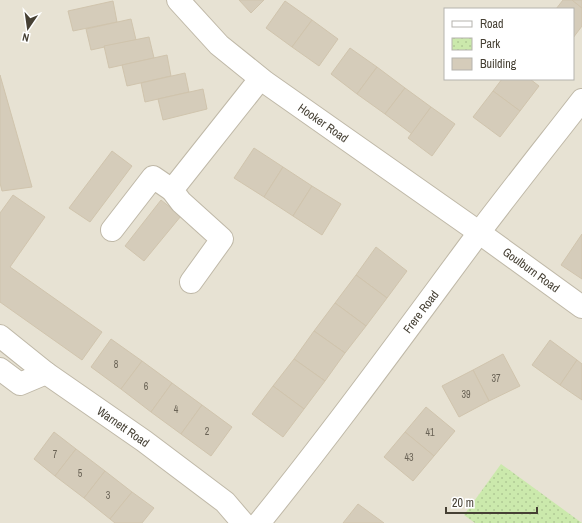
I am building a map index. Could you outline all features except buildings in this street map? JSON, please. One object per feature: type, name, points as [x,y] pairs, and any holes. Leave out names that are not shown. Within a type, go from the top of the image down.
[{"type":"street","name":"Hooker Road","points":[[178,0],[219,45],[260,79],[480,233]]},
{"type":"street","points":[[172,190],[260,79]]},
{"type":"street","name":"Frere Road","points":[[258,523],[356,399],[582,100]]},
{"type":"street","points":[[112,230],[154,177],[172,190],[181,202],[222,239],[191,282]]},
{"type":"street","name":"Goulburn Road","points":[[480,233],[582,306]]},
{"type":"street","name":"Warnett Road","points":[[0,336],[46,373],[144,441],[225,502],[243,523]]},
{"type":"street","points":[[0,369],[20,384],[46,373]]},
{"type":"shaded area","points":[[0,0],[582,0],[582,523],[0,523]]},
{"type":"green space","points":[[501,464],[582,523],[475,523],[464,515]]}]
